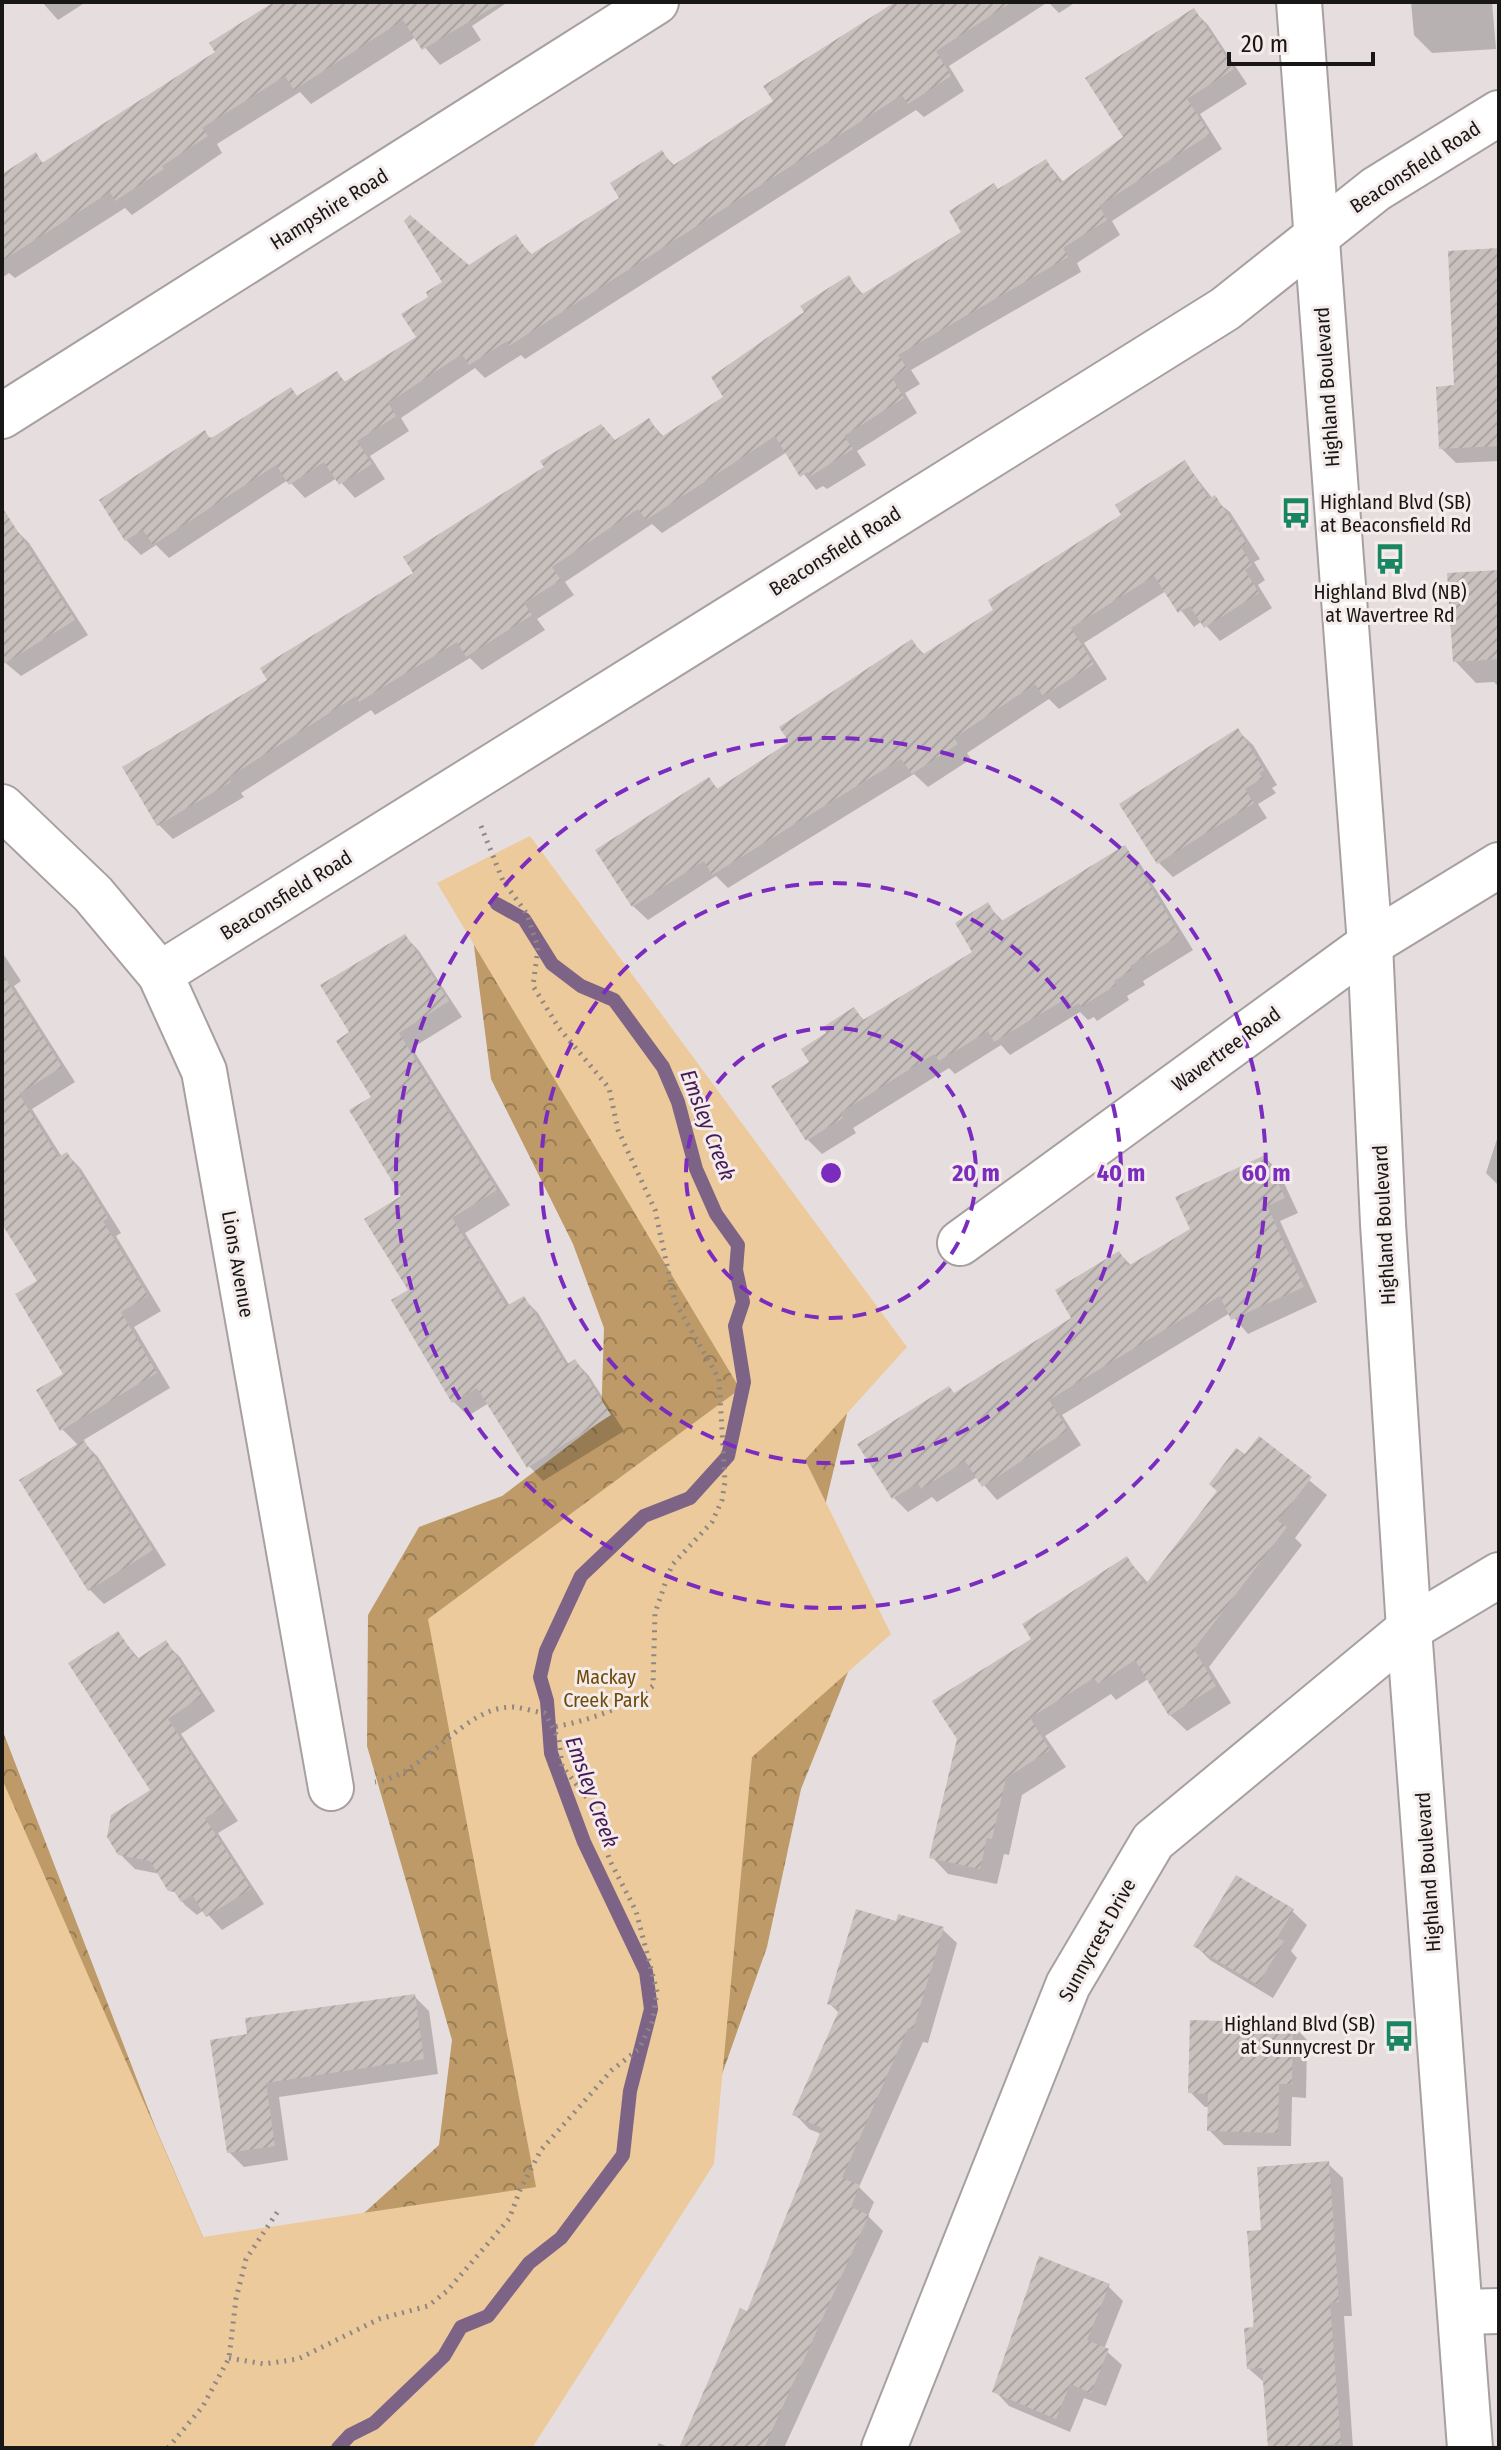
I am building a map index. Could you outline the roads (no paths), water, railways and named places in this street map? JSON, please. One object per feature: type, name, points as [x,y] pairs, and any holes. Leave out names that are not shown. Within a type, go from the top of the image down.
[{"type":"street","name":"Hampshire Road","points":[[2,416],[656,2]]},
{"type":"street","name":"Highland Boulevard","points":[[1299,2],[1370,944],[1383,1224],[1409,1629],[1481,2311],[1470,2448]]},
{"type":"street","name":"Beaconsfield Road","points":[[160,974],[1225,309],[1376,189],[1499,113]]},
{"type":"street","name":"Lions Avenue","points":[[2,807],[93,894],[160,974],[204,1071],[331,1788]]},
{"type":"street","name":"Wavertree Road","points":[[960,1243],[1370,944],[1499,865]]},
{"type":"street","name":"Sunnycrest Drive","points":[[884,2448],[1068,1985],[1153,1841],[1409,1629],[1499,1575]]},
{"type":"waterway","name":"Emsley Creek","points":[[338,2448],[350,2435],[374,2423],[444,2356],[461,2327],[488,2316],[529,2263],[561,2238],[623,2155],[630,2091],[651,2009],[646,1972],[584,1842],[551,1753],[547,1701],[540,1677],[546,1651],[581,1576],[644,1516],[690,1498],[728,1456],[744,1382],[735,1326],[743,1302],[736,1270],[738,1245],[716,1214],[696,1169],[678,1102],[663,1067],[614,1000],[581,986],[552,964],[524,919],[497,904]]},
{"type":"place","name":"Highland Blvd (SB) at Beaconsfield Rd","points":[[1296,513]]},
{"type":"place","name":"Highland Blvd (NB) at Wavertree Rd","points":[[1390,559]]},
{"type":"place","name":"Highland Blvd (SB) at Sunnycrest Dr","points":[[1399,2036]]},
{"type":"park label","name":"Mackay Creek Park","points":[[606,1688]]}]
